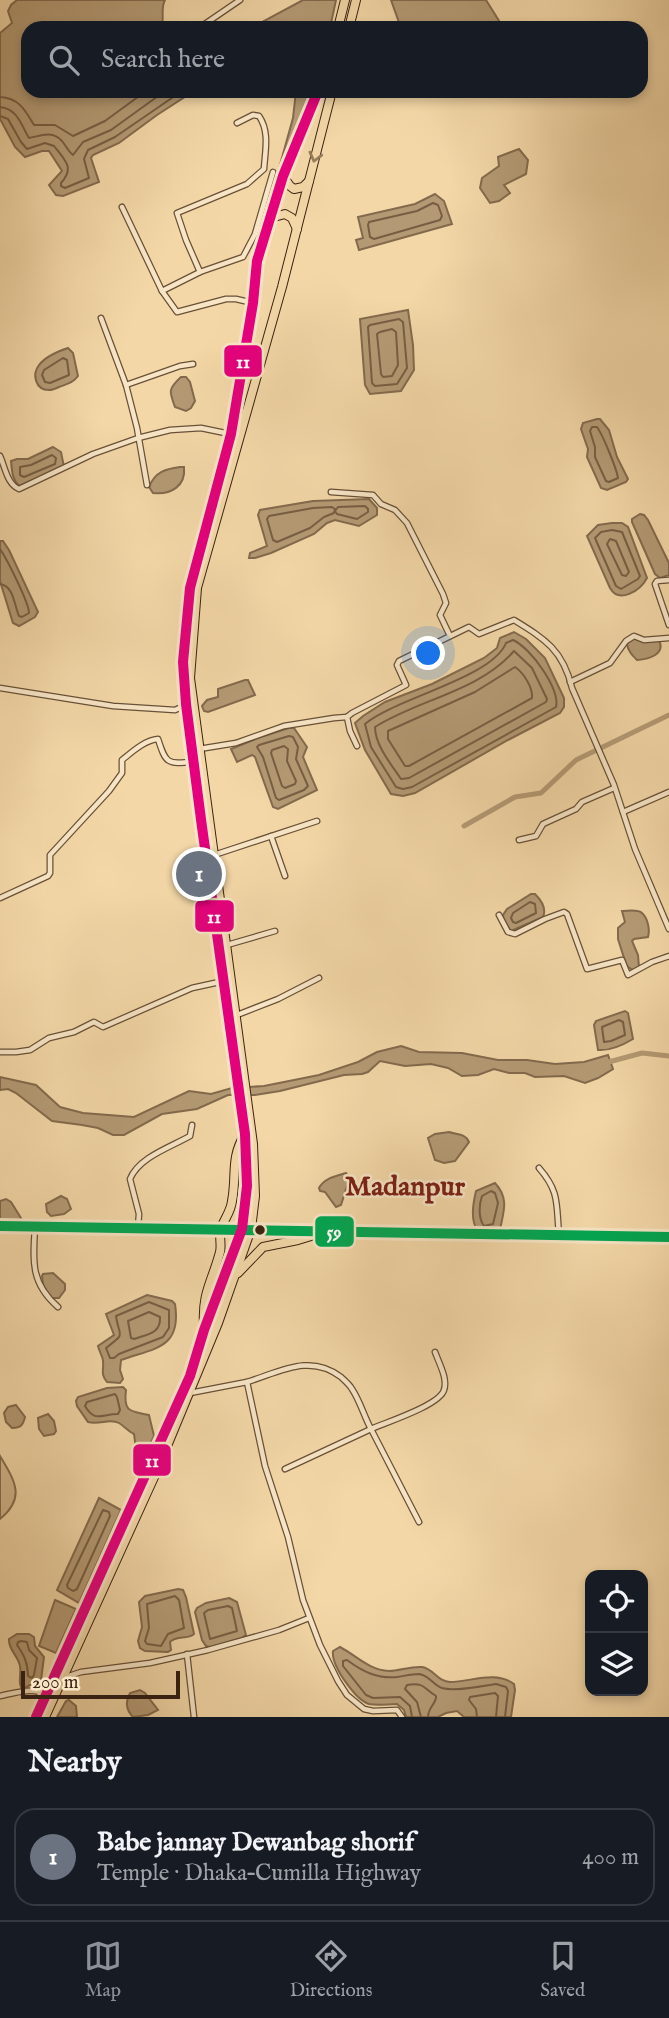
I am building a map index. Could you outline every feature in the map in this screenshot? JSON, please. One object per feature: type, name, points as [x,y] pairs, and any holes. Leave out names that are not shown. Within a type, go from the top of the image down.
[{"type":"highway","points":[[340,21],[345,0]]},
{"type":"highway","points":[[351,21],[356,0]]},
{"type":"highway","points":[[45,1717],[155,1475],[218,1322],[254,1196],[253,1144],[224,981],[186,704],[183,662],[190,588],[231,434],[253,303],[257,261],[283,176],[315,98]]},
{"type":"highway","points":[[240,1073],[228,945],[190,678],[197,588],[282,287],[330,98]]},
{"type":"highway","points":[[283,176],[294,189],[303,187],[309,181]]},
{"type":"highway","points":[[269,222],[274,217],[285,214],[292,218],[297,229]]},
{"type":"highway","points":[[36,1717],[190,1376],[204,1329],[246,1229],[244,1101]]},
{"type":"highway","points":[[204,1329],[204,1296],[220,1252],[220,1228],[230,1211],[234,1157],[245,1134]]},
{"type":"highway","points":[[246,1229],[669,1237]]},
{"type":"highway","points":[[232,1279],[263,1247],[327,1231]]},
{"type":"main road","points":[[0,1226],[246,1229]]},
{"type":"street","points":[[209,21],[240,0]]},
{"type":"street","points":[[200,272],[177,213],[247,184],[264,169],[266,133],[262,119],[253,115],[237,122]]},
{"type":"street","points":[[162,291],[200,272],[243,257],[255,234],[273,172]]},
{"type":"street","points":[[122,207],[162,291],[177,313],[226,299],[253,303]]},
{"type":"street","points":[[101,317],[126,385],[147,485]]},
{"type":"street","points":[[126,385],[193,364]]},
{"type":"street","points":[[0,456],[10,482],[14,488],[19,489],[93,454],[170,430],[201,428],[231,434]]},
{"type":"street","points":[[331,492],[373,495],[381,504],[396,510],[401,516],[410,528],[443,594],[446,603],[440,615],[450,636]]},
{"type":"street","points":[[669,580],[657,581],[654,584],[669,625]]},
{"type":"street","points":[[199,749],[236,743],[284,726],[347,717],[405,685],[397,665],[399,661],[469,626],[479,634],[514,620],[545,639],[566,667],[635,849],[669,929]]},
{"type":"street","points":[[570,682],[610,663],[626,641],[634,636],[644,640],[669,638]]},
{"type":"street","points":[[0,688],[113,706],[175,710],[186,704]]},
{"type":"street","points":[[347,717],[357,746]]},
{"type":"street","points":[[0,898],[48,876],[50,855],[109,791],[122,773],[122,760],[146,743],[158,739],[169,763],[194,762]]},
{"type":"street","points":[[520,840],[536,836],[544,824],[576,809],[582,802],[614,788]]},
{"type":"street","points":[[623,812],[669,792]]},
{"type":"street","points":[[214,855],[317,821]]},
{"type":"street","points":[[271,836],[285,876]]},
{"type":"street","points":[[499,915],[508,932],[514,934],[564,912],[587,969],[622,960],[628,975],[669,956]]},
{"type":"street","points":[[228,945],[275,931]]},
{"type":"street","points":[[236,1015],[278,999],[319,978]]},
{"type":"street","points":[[0,1052],[30,1050],[49,1038],[74,1032],[94,1022],[103,1027],[192,988],[224,981]]},
{"type":"street","points":[[137,1228],[139,1214],[131,1175],[147,1160],[190,1136],[192,1125]]},
{"type":"street","points":[[539,1168],[553,1185],[559,1235]]},
{"type":"street","points":[[35,1226],[34,1271],[47,1297],[58,1307]]},
{"type":"street","points":[[285,1469],[437,1399],[443,1394],[445,1381],[435,1352]]},
{"type":"street","points":[[189,1393],[247,1382],[308,1364],[331,1370],[348,1384],[419,1522]]},
{"type":"street","points":[[247,1382],[265,1466],[288,1537],[309,1618],[338,1682],[347,1695],[364,1709],[397,1710],[402,1717]]},
{"type":"street","points":[[63,1678],[81,1672],[187,1654],[265,1634],[309,1618]]},
{"type":"street","points":[[187,1654],[194,1717]]},
{"type":"street","points":[[0,1696],[31,1690],[45,1694]]},
{"type":"shaded area","points":[[0,1456],[13,1481],[15,1496],[13,1504],[0,1519]]},
{"type":"water","points":[[17,0],[165,0],[163,21],[21,21],[21,98],[183,98],[119,143],[93,155],[91,158],[99,182],[63,196],[56,195],[49,185],[62,171],[49,151],[25,157],[15,147],[0,119],[0,33],[12,23],[8,11]]},
{"type":"water","points":[[303,0],[336,0],[332,21],[264,21]]},
{"type":"water","points":[[391,0],[486,0],[499,21],[398,21]]},
{"type":"water","points":[[295,98],[307,98],[278,172],[293,118]]},
{"type":"water","points":[[519,149],[528,160],[526,174],[504,185],[510,193],[499,201],[490,203],[480,188],[482,178],[499,166],[498,157]]},
{"type":"water","points":[[435,194],[444,201],[452,224],[359,250],[356,240],[363,238],[358,217],[415,204]]},
{"type":"water","points":[[408,310],[414,370],[401,391],[370,394],[365,385],[360,319]]},
{"type":"water","points":[[68,348],[73,353],[78,376],[70,383],[54,389],[44,389],[35,377],[39,365],[48,357]]},
{"type":"water","points":[[181,377],[186,377],[190,382],[195,401],[186,411],[175,407],[171,394],[174,384]]},
{"type":"water","points":[[597,419],[609,430],[617,457],[628,479],[607,490],[601,488],[587,457],[588,449],[581,429],[583,423]]},
{"type":"water","points":[[53,447],[61,452],[64,467],[19,486],[14,478],[11,461],[28,459]]},
{"type":"water","points":[[184,467],[184,474],[176,488],[153,493],[149,487],[157,475]]},
{"type":"water","points":[[369,499],[377,508],[377,515],[359,526],[335,520],[314,534],[271,553],[249,558],[250,553],[267,546],[258,515],[260,510],[313,501]]},
{"type":"water","points":[[640,514],[648,520],[669,563],[669,575],[660,578],[655,574],[632,522],[632,519]]},
{"type":"water","points":[[622,523],[628,527],[647,578],[629,594],[619,595],[610,588],[587,536],[598,525]]},
{"type":"water","points":[[0,541],[3,541],[9,550],[38,612],[35,617],[19,626],[13,623],[0,581]]},
{"type":"water","points":[[514,632],[526,639],[545,658],[564,698],[564,707],[560,713],[415,793],[403,796],[391,794],[365,750],[355,723],[385,702],[432,684],[484,658],[497,648],[500,638]]},
{"type":"water","points":[[633,638],[659,640],[661,645],[658,653],[637,660],[627,644]]},
{"type":"water","points":[[248,680],[255,695],[208,712],[204,711],[202,706],[207,700],[218,697],[218,689]]},
{"type":"water","points":[[294,728],[307,747],[303,757],[317,790],[278,809],[273,807],[255,757],[252,755],[237,762],[231,749]]},
{"type":"water","points":[[535,894],[543,904],[543,917],[511,931],[504,922],[503,915],[507,909]]},
{"type":"water","points":[[622,911],[640,912],[648,924],[648,937],[632,941],[638,955],[639,967],[633,970],[626,964],[618,939],[618,928],[625,922]]},
{"type":"water","points":[[625,1011],[628,1013],[633,1039],[607,1050],[598,1050],[594,1025],[596,1021]]},
{"type":"water","points":[[401,1046],[419,1052],[462,1053],[498,1060],[555,1064],[584,1062],[608,1055],[613,1069],[585,1083],[564,1076],[535,1077],[494,1069],[478,1075],[462,1076],[448,1068],[431,1064],[405,1066],[380,1061],[362,1074],[344,1075],[255,1095],[228,1095],[197,1109],[162,1114],[124,1135],[52,1121],[16,1093],[8,1089],[0,1090],[0,1077],[36,1085],[60,1107],[83,1113],[134,1117],[189,1091],[211,1094],[232,1088],[264,1086],[319,1075],[358,1062],[377,1052]]},
{"type":"water","points":[[449,1132],[463,1136],[469,1142],[455,1161],[444,1163],[435,1160],[428,1138]]},
{"type":"water","points":[[346,1173],[349,1180],[341,1205],[336,1207],[319,1188],[334,1176]]},
{"type":"water","points":[[495,1183],[504,1199],[500,1229],[478,1232],[473,1217],[476,1191]]},
{"type":"water","points":[[61,1196],[67,1199],[71,1209],[64,1214],[51,1216],[47,1212],[46,1204]]},
{"type":"water","points":[[6,1199],[21,1218],[17,1222],[0,1222],[0,1201]]},
{"type":"water","points":[[53,1273],[65,1284],[65,1290],[59,1298],[51,1298],[43,1285],[43,1274]]},
{"type":"water","points":[[147,1295],[175,1304],[174,1330],[163,1344],[121,1360],[123,1379],[120,1383],[107,1382],[98,1346],[114,1335],[106,1314]]},
{"type":"water","points":[[123,1387],[126,1390],[127,1407],[137,1413],[149,1415],[154,1436],[149,1447],[136,1449],[134,1434],[119,1423],[88,1422],[77,1406],[78,1397],[107,1388]]},
{"type":"water","points":[[16,1405],[25,1417],[21,1426],[12,1428],[6,1422],[4,1413],[8,1407]]},
{"type":"water","points":[[48,1414],[54,1421],[56,1431],[44,1436],[39,1429],[38,1418]]},
{"type":"water","points":[[99,1498],[121,1510],[79,1603],[57,1590]]},
{"type":"water","points":[[183,1590],[186,1597],[194,1634],[170,1642],[171,1650],[168,1652],[145,1651],[140,1648],[138,1641],[142,1627],[139,1602],[145,1596]]},
{"type":"water","points":[[229,1598],[237,1602],[246,1635],[240,1639],[206,1646],[195,1612],[206,1603]]},
{"type":"water","points":[[55,1600],[76,1609],[56,1653],[39,1646]]},
{"type":"water","points":[[17,1634],[34,1637],[35,1646],[44,1657],[41,1680],[22,1689],[20,1666],[9,1643],[9,1639]]},
{"type":"water","points":[[340,1647],[382,1670],[422,1667],[450,1682],[491,1677],[507,1680],[514,1684],[515,1690],[511,1717],[464,1717],[457,1711],[438,1717],[406,1717],[404,1710],[397,1704],[369,1704],[358,1696],[340,1673],[333,1651]]},
{"type":"water","points":[[140,1690],[158,1710],[148,1715],[133,1717],[127,1699],[130,1693]]},
{"type":"water","points":[[69,1700],[76,1706],[77,1717],[57,1717],[66,1701]]},
{"type":"waterway","points":[[464,826],[515,797],[541,793],[576,760],[669,715]]},
{"type":"waterway","points":[[605,1063],[642,1053],[669,1056]]},
{"type":"transit line","name":"11","points":[[36,1717],[190,1376],[204,1330],[242,1229],[247,1186],[245,1134],[202,827],[183,662],[190,588],[231,434],[253,303],[257,261],[283,176],[315,98]]},
{"type":"transit line","name":"59","points":[[0,1226],[669,1237]]},
{"type":"place","name":"Babe jannay Dewanbag shorif","points":[[199,874]]},
{"type":"district","name":"Madanpur","points":[[405,1187]]}]
